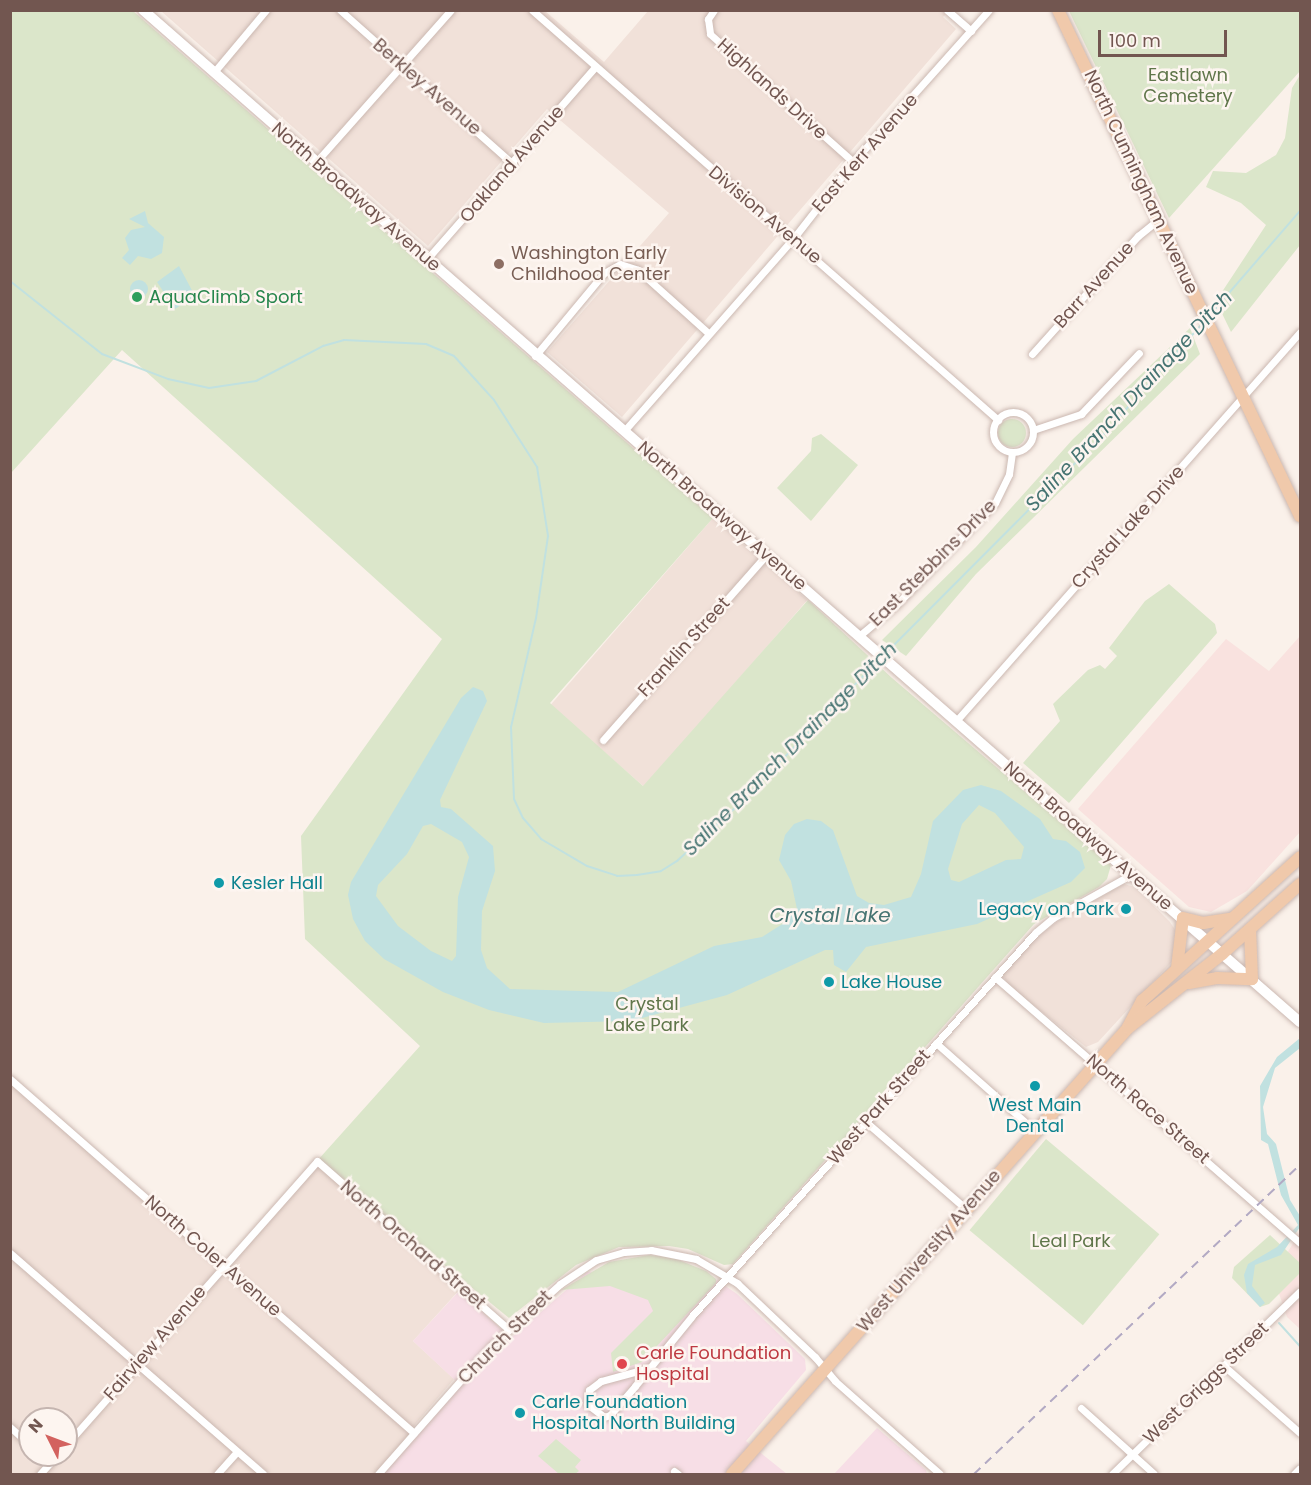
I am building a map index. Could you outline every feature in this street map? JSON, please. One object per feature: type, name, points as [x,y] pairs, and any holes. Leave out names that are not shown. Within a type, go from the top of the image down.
[{"type":"main road","name":"North Cunningham Avenue","points":[[1058,10],[1300,516]]},
{"type":"main road","name":"West University Avenue","points":[[1128,1028],[1142,1001],[1238,917],[1300,857]]},
{"type":"main road","name":"West University Avenue","points":[[732,1474],[1094,1063],[1128,1028],[1222,954],[1300,884]]},
{"type":"main road","points":[[1177,969],[1183,918],[1210,923],[1238,917]]},
{"type":"main road","points":[[1186,984],[1217,978],[1252,979],[1250,930]]},
{"type":"street","name":"North Broadway Avenue","points":[[143,10],[535,356],[624,431],[1300,1022]]},
{"type":"street","points":[[213,72],[266,10]]},
{"type":"street","name":"Berkley Avenue","points":[[340,10],[513,164]]},
{"type":"street","points":[[316,162],[451,10]]},
{"type":"street","name":"Division Avenue","points":[[532,10],[791,240],[876,309],[998,420]]},
{"type":"street","name":"Highlands Drive","points":[[714,10],[708,19],[710,34],[853,162]]},
{"type":"street","points":[[947,10],[971,31]]},
{"type":"street","name":"East Kerr Avenue","points":[[624,431],[707,332],[791,240],[853,162],[989,10]]},
{"type":"street","name":"Oakland Avenue","points":[[427,259],[513,164],[595,67]]},
{"type":"street","name":"Barr Avenue","points":[[1032,354],[1138,236],[1159,219]]},
{"type":"street","points":[[535,356],[604,273],[620,264],[638,270],[707,332]]},
{"type":"street","name":"Crystal Lake Drive","points":[[956,721],[1300,332]]},
{"type":"street","points":[[1033,430],[1027,418],[1016,413],[998,420],[993,432],[996,443],[1012,452],[1025,448],[1033,430],[1081,414],[1139,352]]},
{"type":"street","name":"East Stebbins Drive","points":[[859,636],[896,605],[995,503],[1009,474],[1012,452]]},
{"type":"street","name":"Franklin Street","points":[[603,740],[766,555]]},
{"type":"street","name":"West Park Street","points":[[649,1368],[601,1382],[589,1390],[587,1404],[604,1417],[610,1415],[866,1122],[1045,923],[1132,874]]},
{"type":"street","name":"North Race Street","points":[[995,977],[1300,1243]]},
{"type":"street","points":[[936,1043],[1035,1131]]},
{"type":"street","name":"North Coler Avenue","points":[[10,1080],[414,1433]]},
{"type":"street","points":[[866,1122],[966,1209]]},
{"type":"street","name":"Fairview Avenue","points":[[78,1431],[317,1161]]},
{"type":"street","name":"North Orchard Street","points":[[317,1161],[508,1329]]},
{"type":"street","name":"Church Street","points":[[378,1474],[508,1329],[583,1267],[624,1252],[681,1253],[729,1278],[825,1368],[848,1393],[940,1474]]},
{"type":"street","points":[[10,1253],[263,1474]]},
{"type":"street","name":"West Griggs Street","points":[[1112,1474],[1300,1291]]},
{"type":"street","points":[[1224,1366],[1300,1433]]},
{"type":"street","points":[[1081,1408],[1154,1474]]},
{"type":"street","points":[[217,1474],[237,1452]]},
{"type":"street","points":[[1294,1474],[1300,1468]]},
{"type":"shaded area","points":[[161,11],[545,11],[604,62],[648,11],[949,11],[943,17],[956,29],[622,417],[547,352],[669,213],[547,109],[428,246]]},
{"type":"shaded area","points":[[713,518],[807,600],[645,787],[550,705]]},
{"type":"shaded area","points":[[1300,636],[1300,832],[1247,891],[1211,912],[1189,907],[1078,809],[1226,639],[1269,671]]},
{"type":"shaded area","points":[[1124,884],[1135,887],[1170,922],[1177,933],[1178,955],[1098,1042],[1086,1047],[1007,984],[1003,974],[1033,940],[1058,921]]},
{"type":"shaded area","points":[[10,1079],[224,1265],[317,1161],[462,1287],[413,1341],[454,1379],[412,1428],[414,1433],[376,1474],[270,1474],[159,1382],[262,1474],[45,1474],[51,1467],[78,1467],[78,1435],[107,1400],[78,1432],[78,1407],[18,1407],[18,1467],[46,1467],[39,1474],[11,1474]]},
{"type":"shaded area","points":[[1300,1232],[1300,1329],[1287,1317],[1273,1276]]},
{"type":"shaded area","name":"Carle Foundation Hospital","points":[[701,1269],[737,1294],[805,1359],[806,1370],[746,1441],[787,1474],[384,1474],[459,1384],[413,1341],[459,1291],[511,1338],[587,1272]]},
{"type":"shaded area","points":[[877,1428],[926,1470],[927,1474],[834,1474]]},
{"type":"green space","name":"Crystal Lake Park","points":[[11,11],[133,11],[713,518],[550,703],[643,786],[808,600],[892,678],[1111,865],[1107,879],[1099,887],[1034,924],[733,1264],[724,1265],[688,1249],[669,1246],[619,1247],[576,1265],[509,1318],[317,1161],[420,1046],[305,939],[301,836],[442,639],[122,350],[11,473]]},
{"type":"green space","name":"Eastlawn Cemetery","points":[[1069,11],[1300,11],[1300,71],[1169,218]]},
{"type":"green space","points":[[1300,75],[1300,245],[1231,332],[1216,301],[1266,225],[1241,203],[1206,187],[1213,171],[1246,173],[1276,155],[1285,138],[1292,88]]},
{"type":"green space","points":[[1190,328],[1200,354],[976,574],[906,656],[882,640],[976,547],[1073,439]]},
{"type":"green space","points":[[1012,419],[1022,423],[1026,433],[1022,443],[1012,447],[1002,443],[998,433],[1002,423]]},
{"type":"green space","points":[[821,434],[858,465],[811,521],[777,488],[811,451],[812,438]]},
{"type":"green space","points":[[1169,584],[1215,624],[1217,633],[1069,803],[1023,763],[1060,721],[1053,704],[1088,670],[1100,665],[1105,669],[1117,656],[1109,648],[1145,601]]},
{"type":"green space","name":"Leal Park","points":[[1046,1139],[1159,1234],[1083,1325],[970,1230]]},
{"type":"green space","points":[[1270,1235],[1300,1263],[1300,1273],[1269,1304],[1260,1307],[1232,1278],[1234,1267]]},
{"type":"green space","points":[[649,1255],[674,1258],[706,1271],[716,1279],[716,1283],[642,1362],[613,1372],[611,1353],[653,1311],[648,1300],[610,1286],[561,1290],[609,1262]]},
{"type":"green space","points":[[556,1439],[581,1460],[575,1467],[579,1471],[575,1474],[559,1474],[538,1456]]},
{"type":"water","points":[[145,211],[148,223],[164,237],[162,253],[151,259],[138,256],[130,265],[122,258],[129,250],[125,238],[131,230],[145,227],[129,219]]},
{"type":"water","points":[[179,266],[195,296],[175,309],[157,282]]},
{"type":"water","points":[[135,280],[143,280],[148,285],[146,296],[135,298],[130,293],[130,285]]},
{"type":"water","name":"Crystal Lake","points":[[473,687],[483,691],[487,701],[440,800],[441,807],[451,809],[493,846],[495,871],[482,911],[481,950],[487,968],[510,989],[618,992],[714,946],[762,937],[784,923],[797,909],[791,881],[779,860],[785,835],[794,824],[807,819],[821,821],[833,830],[857,896],[869,903],[884,905],[911,897],[921,874],[933,821],[963,790],[981,785],[1001,791],[1040,819],[1053,839],[1066,841],[1080,852],[1085,868],[1071,882],[977,924],[866,947],[846,972],[834,965],[833,950],[825,950],[727,995],[631,1021],[544,1023],[489,1010],[443,992],[384,959],[365,941],[353,919],[348,895],[351,882],[461,698]],"holes":[[[979,805],[995,813],[1024,847],[1021,859],[1006,860],[959,882],[951,880],[948,869],[962,824]],[[431,824],[462,842],[469,857],[458,897],[456,956],[452,961],[431,951],[398,926],[376,896],[378,885],[407,854],[423,826]]]},
{"type":"water","points":[[1300,1038],[1300,1048],[1275,1068],[1263,1107],[1267,1134],[1276,1144],[1290,1200],[1300,1216],[1300,1227],[1281,1255],[1255,1265],[1252,1286],[1265,1303],[1260,1307],[1247,1293],[1244,1275],[1248,1264],[1277,1247],[1298,1225],[1281,1195],[1268,1144],[1261,1140],[1260,1086],[1277,1057]]},
{"type":"waterway","name":"Saline Branch Drainage Ditch","points":[[1209,316],[1300,211]]},
{"type":"waterway","name":"Saline Branch Drainage Ditch","points":[[10,281],[102,354],[168,379],[209,388],[256,381],[323,346],[344,340],[426,344],[454,356],[494,400],[537,467],[548,536],[536,618],[511,727],[514,799],[523,818],[541,839],[587,866],[617,876],[637,875],[661,871],[677,861],[735,808],[879,660]]},
{"type":"waterway","name":"Saline Branch Drainage Ditch","points":[[885,654],[1104,434],[1203,323]]},
{"type":"waterway","points":[[1279,1323],[1300,1346]]},
{"type":"railway","points":[[974,1474],[1300,1165]]},
{"type":"place","name":"Washington Early Childhood Center","points":[[499,264]]},
{"type":"place","name":"AquaClimb Sport","points":[[137,297]]},
{"type":"place","name":"Kesler Hall","points":[[219,883]]},
{"type":"place","name":"Legacy on Park","points":[[1126,909]]},
{"type":"place","name":"Lake House","points":[[829,982]]},
{"type":"place","name":"West Main Dental","points":[[1035,1086]]},
{"type":"place","name":"Carle Foundation Hospital","points":[[622,1364]]},
{"type":"place","name":"Carle Foundation Hospital North Building","points":[[520,1413]]}]
